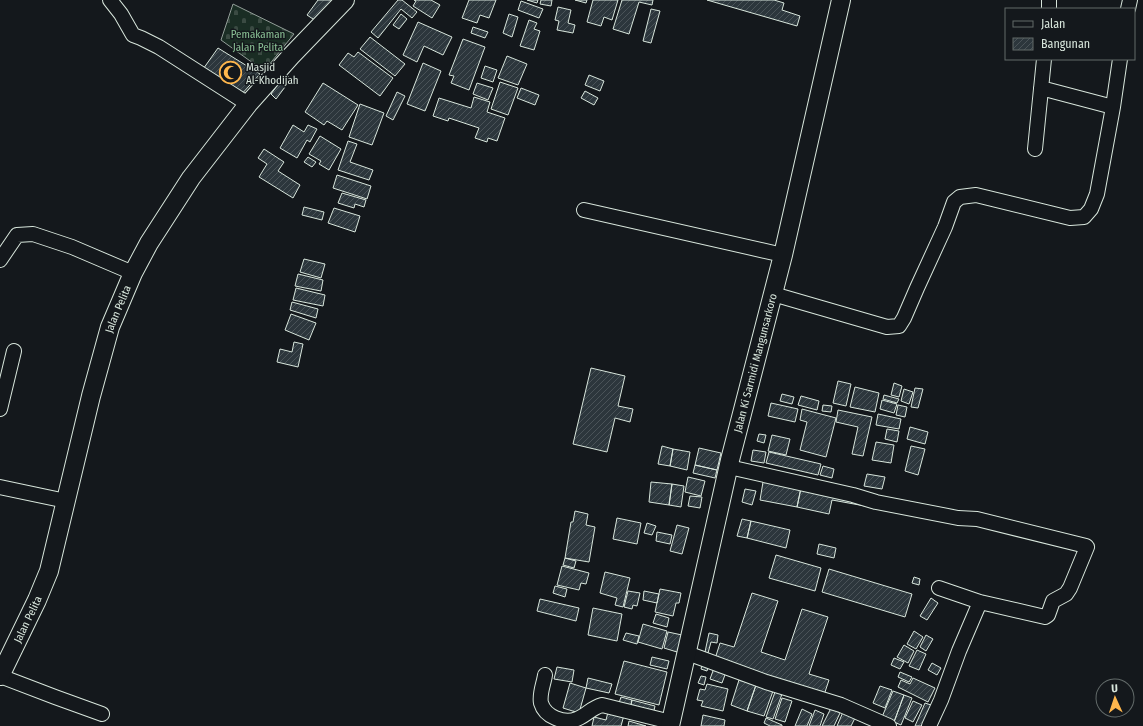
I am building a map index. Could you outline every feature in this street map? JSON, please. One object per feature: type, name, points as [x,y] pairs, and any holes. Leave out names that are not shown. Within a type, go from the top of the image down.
[{"type":"main road","name":"Jalan Pelita","points":[[0,676],[37,600],[49,571],[91,396],[110,327],[132,273],[149,243],[191,178],[248,104],[346,0]]},
{"type":"main road","name":"Jalan Ki Sarmidi Mangunsarkoro","points":[[671,724],[729,467],[783,255],[837,1]]},
{"type":"street","points":[[110,0],[121,14],[133,36],[141,38],[159,47],[248,104]]},
{"type":"street","points":[[1035,149],[1044,60]]},
{"type":"street","points":[[773,294],[887,327],[899,326],[945,227],[954,202],[960,197],[976,196],[1070,218],[1084,217],[1091,209],[1097,194],[1120,60]]},
{"type":"street","points":[[1041,88],[1113,107]]},
{"type":"street","points":[[584,210],[783,255]]},
{"type":"street","points":[[0,260],[17,235],[33,234],[72,248],[132,273]]},
{"type":"street","points":[[1,403],[14,351]]},
{"type":"street","points":[[729,467],[876,502],[958,518],[977,519],[1087,547],[1070,588],[1063,596],[1053,601],[1048,615],[1044,617],[980,602],[939,588]]},
{"type":"street","points":[[0,487],[66,501]]},
{"type":"street","points":[[929,726],[941,700],[959,651],[980,602]]},
{"type":"street","points":[[687,653],[766,682],[840,705],[889,726]]},
{"type":"street","points":[[545,675],[541,702],[545,711],[560,720],[568,721],[577,719],[594,707],[602,705],[671,724]]},
{"type":"street","points":[[0,676],[102,714]]},
{"type":"green space","name":"Pemakaman Jalan Pelita","points":[[233,4],[294,34],[264,71],[221,40]]},
{"type":"building","points":[[318,0],[332,0],[316,21],[307,15]]},
{"type":"building","points":[[398,0],[402,0],[417,12],[412,18],[401,9],[378,38],[371,32]]},
{"type":"building","points":[[414,0],[431,0],[440,5],[432,18],[413,6],[416,1]]},
{"type":"building","points":[[469,0],[496,0],[489,18],[480,15],[477,23],[462,18]]},
{"type":"building","points":[[527,0],[538,0],[537,3]]},
{"type":"building","points":[[541,0],[552,0],[551,6],[540,4]]},
{"type":"building","points":[[575,0],[587,0],[586,3]]},
{"type":"building","points":[[593,0],[618,0],[612,20],[604,17],[601,26],[587,22]]},
{"type":"building","points":[[622,0],[653,0],[652,5],[639,2],[629,34],[613,29]]},
{"type":"building","points":[[707,0],[774,0],[784,3],[782,10],[800,16],[797,26]]},
{"type":"building","points":[[521,1],[543,9],[539,18],[518,10]]},
{"type":"building","points":[[558,7],[571,10],[568,23],[575,25],[573,33],[557,30],[559,21],[555,20]]},
{"type":"building","points":[[651,9],[660,11],[651,43],[643,41]]},
{"type":"building","points":[[401,14],[407,19],[399,29],[393,25]]},
{"type":"building","points":[[509,14],[518,17],[512,37],[503,33]]},
{"type":"building","points":[[529,20],[537,23],[534,29],[540,31],[534,50],[520,46]]},
{"type":"building","points":[[418,22],[452,37],[443,55],[424,46],[417,62],[403,55]]},
{"type":"building","points":[[473,27],[488,32],[485,38],[471,33]]},
{"type":"building","points":[[370,37],[405,64],[395,76],[360,49]]},
{"type":"building","points":[[463,39],[485,47],[469,90],[451,83],[454,76],[449,75]]},
{"type":"building","name":"Masjid Al-Khodijah","points":[[218,48],[260,74],[239,97],[201,72]]},
{"type":"building","points":[[358,52],[393,78],[380,96],[339,65],[348,53],[354,57]]},
{"type":"building","points":[[507,56],[527,64],[518,85],[498,78]]},
{"type":"building","points":[[423,63],[441,71],[425,111],[407,104]]},
{"type":"building","points":[[485,66],[497,70],[493,82],[481,78]]},
{"type":"building","points":[[285,74],[291,79],[276,99],[271,94]]},
{"type":"building","points":[[589,75],[604,81],[600,91],[585,85]]},
{"type":"building","points":[[500,82],[518,88],[508,115],[491,109]]},
{"type":"building","points":[[323,83],[358,105],[342,130],[327,121],[324,125],[305,112]]},
{"type":"building","points":[[477,83],[493,88],[488,100],[473,94]]},
{"type":"building","points":[[521,88],[539,95],[535,105],[517,98]]},
{"type":"building","points":[[585,91],[598,98],[594,105],[581,98]]},
{"type":"building","points":[[397,92],[405,96],[393,120],[386,116]]},
{"type":"building","points":[[474,97],[490,102],[487,112],[505,118],[497,141],[488,138],[487,142],[475,138],[479,128],[449,118],[448,121],[433,116],[439,98],[471,108]]},
{"type":"building","points":[[360,104],[384,113],[372,145],[349,137]]},
{"type":"building","points":[[293,125],[304,132],[308,125],[317,129],[310,142],[307,140],[297,158],[280,148]]},
{"type":"building","points":[[320,136],[341,149],[329,170],[319,164],[321,161],[309,154]]},
{"type":"building","points":[[348,141],[357,144],[350,162],[373,170],[369,180],[338,170]]},
{"type":"building","points":[[264,149],[284,162],[278,171],[300,185],[293,198],[259,177],[267,164],[258,158]]},
{"type":"building","points":[[308,157],[316,162],[312,167],[304,162]]},
{"type":"building","points":[[337,175],[371,186],[367,199],[333,188]]},
{"type":"building","points":[[342,193],[366,200],[364,207],[355,204],[354,208],[338,203]]},
{"type":"building","points":[[304,207],[324,212],[322,220],[302,215]]},
{"type":"building","points":[[334,208],[360,216],[355,232],[328,223]]},
{"type":"building","points":[[304,259],[325,264],[321,278],[300,272]]},
{"type":"building","points":[[298,274],[323,280],[321,291],[295,286]]},
{"type":"building","points":[[296,288],[325,295],[323,306],[293,300]]},
{"type":"building","points":[[292,302],[318,309],[316,318],[290,310]]},
{"type":"building","points":[[291,314],[316,323],[309,340],[285,330]]},
{"type":"building","points":[[294,342],[303,344],[298,367],[277,362],[280,349],[292,352]]},
{"type":"building","points":[[591,368],[625,376],[618,406],[633,409],[630,422],[615,418],[607,452],[573,444]]},
{"type":"building","points":[[838,381],[851,384],[846,406],[833,403]]},
{"type":"building","points":[[894,383],[902,386],[899,397],[891,395]]},
{"type":"building","points":[[855,387],[879,393],[875,412],[850,407]]},
{"type":"building","points":[[915,388],[923,389],[918,408],[911,407]]},
{"type":"building","points":[[904,389],[913,392],[909,404],[901,401]]},
{"type":"building","points":[[782,394],[794,397],[792,404],[780,401]]},
{"type":"building","points":[[884,395],[899,399],[897,403],[883,399]]},
{"type":"building","points":[[801,396],[819,401],[817,410],[798,405]]},
{"type":"building","points":[[882,400],[897,404],[894,413],[880,409]]},
{"type":"building","points":[[771,403],[798,409],[795,422],[768,416]]},
{"type":"building","points":[[823,405],[832,406],[831,412],[822,411]]},
{"type":"building","points":[[898,405],[907,407],[905,417],[896,415]]},
{"type":"building","points":[[802,409],[836,418],[826,457],[800,450],[807,422],[800,420]]},
{"type":"building","points":[[838,410],[872,417],[863,456],[852,454],[858,427],[836,422]]},
{"type":"building","points":[[878,414],[901,419],[899,429],[876,425]]},
{"type":"building","points":[[910,427],[928,432],[925,444],[907,439]]},
{"type":"building","points":[[887,429],[899,431],[897,442],[885,439]]},
{"type":"building","points":[[759,434],[766,435],[764,443],[757,441]]},
{"type":"building","points":[[772,435],[790,439],[786,455],[768,451]]},
{"type":"building","points":[[876,442],[894,445],[891,463],[872,460]]},
{"type":"building","points":[[662,446],[673,449],[670,466],[658,464]]},
{"type":"building","points":[[911,446],[925,449],[918,475],[905,471]]},
{"type":"building","points":[[699,448],[721,453],[717,470],[695,465]]},
{"type":"building","points":[[673,449],[690,452],[687,470],[670,466]]},
{"type":"building","points":[[753,450],[766,452],[764,463],[751,461]]},
{"type":"building","points":[[769,452],[821,464],[818,475],[766,463]]},
{"type":"building","points":[[695,465],[717,470],[715,478],[693,473]]},
{"type":"building","points":[[823,466],[834,469],[832,478],[820,475]]},
{"type":"building","points":[[867,474],[885,477],[882,489],[864,486]]},
{"type":"building","points":[[764,476],[802,483],[797,507],[760,500]]},
{"type":"building","points":[[688,477],[705,481],[701,496],[685,492]]},
{"type":"building","points":[[651,482],[672,484],[669,505],[649,502]]},
{"type":"building","points":[[802,483],[876,508],[832,500],[829,514],[797,507]]},
{"type":"building","points":[[672,484],[684,486],[681,507],[669,505]]},
{"type":"building","points":[[745,489],[756,491],[752,505],[742,502]]},
{"type":"building","points":[[690,496],[702,497],[700,508],[688,506]]},
{"type":"building","points":[[575,511],[588,514],[586,525],[595,527],[589,562],[565,558],[571,522],[573,522]]},
{"type":"building","points":[[617,518],[641,523],[637,544],[613,539]]},
{"type":"building","points":[[742,519],[751,521],[747,538],[737,536]]},
{"type":"building","points":[[751,521],[790,530],[786,548],[747,538]]},
{"type":"building","points":[[647,523],[656,526],[652,535],[644,533]]},
{"type":"building","points":[[677,525],[689,528],[682,554],[670,551]]},
{"type":"building","points":[[657,532],[672,535],[670,544],[656,541]]},
{"type":"building","points":[[819,544],[836,548],[834,558],[817,554]]},
{"type":"building","points":[[776,555],[821,568],[815,591],[769,578]]},
{"type":"building","points":[[565,558],[576,561],[574,568],[563,565]]},
{"type":"building","points":[[562,566],[589,573],[586,584],[581,583],[579,590],[557,585]]},
{"type":"building","points":[[829,569],[912,594],[905,617],[822,592]]},
{"type":"building","points":[[605,572],[630,578],[623,607],[615,605],[617,598],[600,593]]},
{"type":"building","points":[[914,577],[920,579],[919,585],[912,583]]},
{"type":"building","points":[[555,586],[567,589],[565,597],[553,593]]},
{"type":"building","points":[[660,589],[681,593],[679,603],[676,603],[673,616],[655,612]]},
{"type":"building","points":[[628,591],[640,593],[637,606],[633,605],[632,609],[624,607]]},
{"type":"building","points":[[644,591],[659,594],[657,603],[643,600]]},
{"type":"building","points":[[752,593],[778,601],[761,652],[785,660],[802,609],[828,617],[809,674],[829,680],[823,698],[714,662],[720,643],[734,647]]},
{"type":"building","points":[[931,598],[938,603],[927,620],[920,616]]},
{"type":"building","points":[[540,599],[579,608],[576,621],[537,611]]},
{"type":"building","points":[[593,608],[622,614],[617,641],[588,635]]},
{"type":"building","points":[[656,614],[669,618],[667,627],[653,623]]},
{"type":"building","points":[[643,624],[667,631],[662,649],[638,642]]},
{"type":"building","points":[[914,631],[923,637],[916,649],[907,644]]},
{"type":"building","points":[[668,632],[682,635],[677,652],[664,648]]},
{"type":"building","points":[[626,633],[639,636],[637,644],[623,640]]},
{"type":"building","points":[[709,633],[718,635],[717,643],[711,642],[708,653],[705,652]]},
{"type":"building","points":[[926,635],[933,639],[926,651],[920,647]]},
{"type":"building","points":[[904,645],[914,651],[908,663],[897,657]]},
{"type":"building","points":[[917,650],[926,654],[919,670],[909,666]]},
{"type":"building","points":[[652,657],[669,661],[667,669],[650,665]]},
{"type":"building","points":[[894,658],[904,662],[900,669],[891,665]]},
{"type":"building","points":[[624,661],[667,672],[659,705],[615,694]]},
{"type":"building","points":[[703,661],[709,663],[707,671],[701,669]]},
{"type":"building","points":[[932,663],[941,668],[937,675],[928,670]]},
{"type":"building","points":[[557,667],[574,670],[572,682],[554,679]]},
{"type":"building","points":[[714,668],[726,672],[722,683],[710,679]]},
{"type":"building","points":[[900,672],[912,677],[909,682],[898,677]]},
{"type":"building","points":[[701,676],[706,677],[704,685],[698,683]]},
{"type":"building","points":[[588,678],[612,684],[609,693],[586,688]]},
{"type":"building","points":[[913,678],[935,688],[928,702],[898,687],[901,680],[910,684]]},
{"type":"building","points":[[739,680],[756,685],[747,711],[731,705]]},
{"type":"building","points":[[570,683],[586,688],[579,713],[563,708]]},
{"type":"building","points":[[707,684],[728,689],[723,711],[701,706],[703,701],[697,700],[700,689],[705,690]]},
{"type":"building","points":[[756,685],[773,691],[764,716],[747,711]]},
{"type":"building","points":[[880,686],[892,690],[885,708],[873,703]]},
{"type":"building","points":[[893,691],[904,695],[894,722],[882,717]]},
{"type":"building","points":[[775,692],[782,694],[773,719],[766,717]]},
{"type":"building","points":[[904,695],[912,698],[901,725],[894,722]]},
{"type":"building","points":[[621,697],[632,700],[630,709],[618,706]]},
{"type":"building","points":[[782,698],[792,701],[785,722],[775,719]]},
{"type":"building","points":[[632,700],[655,706],[653,715],[630,709]]},
{"type":"building","points":[[913,701],[922,705],[913,722],[905,718]]},
{"type":"building","points":[[925,703],[934,706],[925,726],[915,726]]},
{"type":"building","points":[[831,708],[840,713],[834,726],[822,726]]},
{"type":"building","points":[[802,709],[812,714],[807,726],[795,726]]},
{"type":"building","points":[[815,710],[824,714],[820,726],[809,726]]},
{"type":"building","points":[[608,712],[624,715],[621,726],[592,726],[594,717],[606,720]]},
{"type":"building","points":[[843,712],[855,718],[851,726],[837,726]]},
{"type":"building","points":[[703,715],[725,720],[724,726],[701,726]]},
{"type":"building","points":[[766,718],[782,726],[770,726],[764,723]]},
{"type":"building","points":[[629,721],[646,726],[628,726]]},
{"type":"place","name":"Masjid Al-Khodijah","points":[[231,73]]}]
